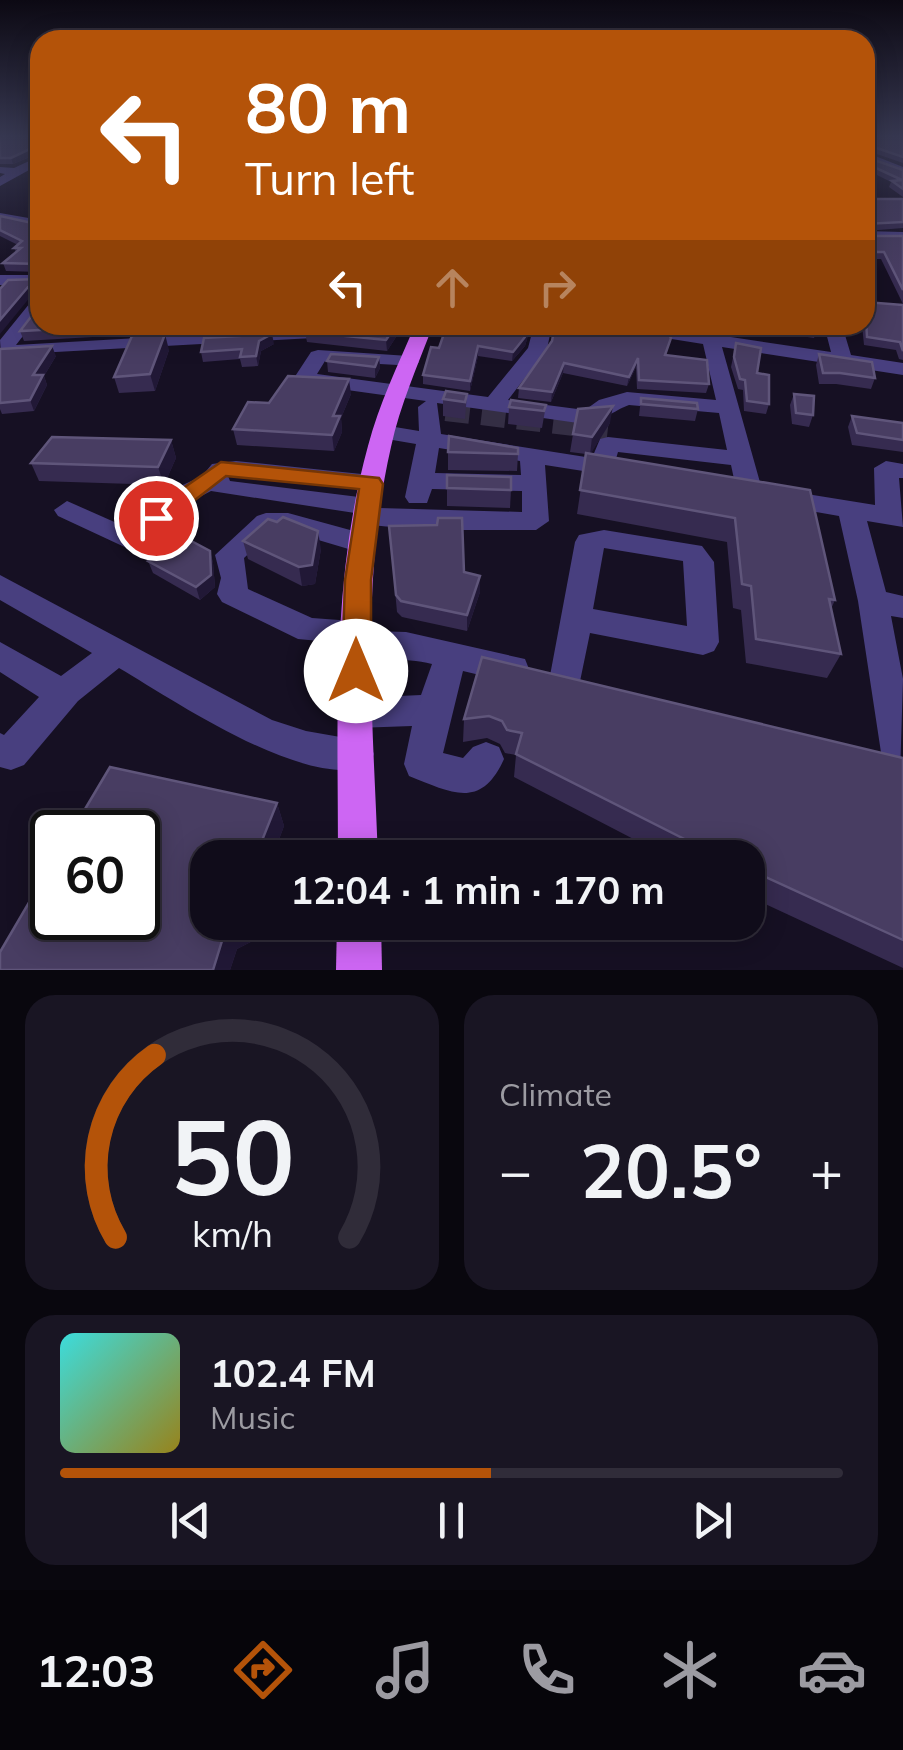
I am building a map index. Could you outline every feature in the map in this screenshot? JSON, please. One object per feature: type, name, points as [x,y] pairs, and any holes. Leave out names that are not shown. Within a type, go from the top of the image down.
[{"type":"main road","points":[[358,840],[356,637],[367,512],[383,432],[420,335]]},
{"type":"main road","points":[[359,940],[359,970]]},
{"type":"street","points":[[0,217],[30,222]]},
{"type":"street","points":[[875,235],[903,236]]},
{"type":"street","points":[[0,280],[30,280]]},
{"type":"street","points":[[30,316],[6,350],[267,335]]},
{"type":"street","points":[[492,405],[536,349],[540,335]]},
{"type":"street","points":[[680,335],[903,369]]},
{"type":"street","points":[[836,335],[842,360]]},
{"type":"street","points":[[712,340],[750,492]]},
{"type":"street","points":[[409,362],[324,355],[318,356],[304,378],[395,398],[585,417],[596,416],[607,404],[627,398],[729,408]]},
{"type":"street","points":[[395,398],[434,420],[532,454],[642,474]]},
{"type":"street","points":[[434,420],[415,522],[536,521],[532,454]]},
{"type":"street","points":[[383,432],[434,420],[557,442]]},
{"type":"street","points":[[608,428],[739,450]]},
{"type":"street","points":[[602,466],[608,444],[739,450]]},
{"type":"street","points":[[714,486],[896,517],[886,468],[903,471]]},
{"type":"street","points":[[67,510],[131,541],[181,496],[210,481],[224,488],[415,517]]},
{"type":"street","points":[[421,481],[534,483]]},
{"type":"street","points":[[851,510],[888,604],[902,759],[863,750]]},
{"type":"street","points":[[367,512],[266,522],[229,555],[235,578],[232,594],[309,630],[452,654],[603,690]]},
{"type":"street","points":[[566,682],[576,618],[589,542],[596,538],[692,553],[700,562],[703,642],[576,618]]},
{"type":"street","points":[[0,586],[261,732],[306,748],[356,754]]},
{"type":"street","points":[[4,757],[66,690],[115,653]]},
{"type":"street","points":[[0,654],[58,692],[66,690]]},
{"type":"street","points":[[452,654],[433,710],[422,764],[470,778],[486,759]]},
{"type":"street","points":[[356,713],[433,710]]},
{"type":"building","points":[[875,199],[903,199],[903,222],[875,223]]},
{"type":"building","points":[[0,216],[30,222],[30,264],[3,263],[21,248],[14,248],[22,241],[0,230]]},
{"type":"building","points":[[875,236],[903,236],[903,290],[884,252],[877,252]]},
{"type":"building","points":[[30,279],[30,286],[0,320],[0,289],[8,280]]},
{"type":"building","points":[[875,303],[903,305],[903,351],[900,342],[867,337],[875,335]]},
{"type":"building","points":[[165,335],[150,374],[114,377],[132,336]]},
{"type":"building","points":[[270,335],[259,341],[256,356],[240,357],[242,349],[201,352],[204,338]]},
{"type":"building","points":[[335,335],[389,335],[386,340]]},
{"type":"building","points":[[444,335],[526,335],[513,352],[478,346],[470,381],[423,375],[431,347],[439,348]]},
{"type":"building","points":[[553,335],[669,335],[665,355],[707,360],[709,384],[639,380],[638,358],[629,377],[564,363],[552,392],[519,388]]},
{"type":"building","points":[[736,343],[761,348],[757,373],[769,375],[769,404],[747,401],[745,380],[740,379],[734,357]]},
{"type":"building","points":[[52,346],[33,375],[43,375],[30,400],[0,403],[0,349]]},
{"type":"building","points":[[331,354],[379,357],[375,367],[327,361]]},
{"type":"building","points":[[819,354],[872,362],[875,378],[823,373]]},
{"type":"building","points":[[288,376],[349,379],[333,416],[340,416],[332,435],[233,429],[248,402],[269,403]]},
{"type":"building","points":[[446,391],[467,394],[465,402],[443,399]]},
{"type":"building","points":[[794,394],[814,396],[813,415],[796,413]]},
{"type":"building","points":[[641,398],[697,403],[698,409],[641,404]]},
{"type":"building","points":[[511,400],[546,405],[544,411],[509,407]]},
{"type":"building","points":[[613,406],[592,437],[573,434],[578,409]]},
{"type":"building","points":[[852,416],[903,423],[903,440],[857,433]]},
{"type":"building","points":[[449,436],[518,448],[518,454],[448,452]]},
{"type":"building","points":[[52,437],[171,440],[158,467],[31,463]]},
{"type":"building","points":[[586,453],[810,490],[835,600],[829,599],[841,654],[756,639],[751,586],[742,584],[735,518],[580,490]]},
{"type":"building","points":[[447,475],[511,477],[511,490],[447,488]]},
{"type":"building","points":[[283,517],[318,531],[312,565],[299,567],[243,541],[268,519],[277,522]]},
{"type":"building","points":[[438,518],[462,518],[464,572],[480,576],[467,615],[401,601],[396,595],[389,526],[437,525]]},
{"type":"building","points":[[182,536],[210,551],[211,575],[196,587],[148,561]]},
{"type":"building","points":[[482,657],[903,758],[903,940],[765,877],[765,840],[686,840],[516,754],[522,733],[507,730],[502,721],[489,716],[464,719]]},
{"type":"building","points":[[110,767],[277,803],[262,840],[190,840],[190,940],[222,940],[213,970],[0,970],[0,952],[30,901],[30,940],[160,940],[160,810],[84,810]]},
{"type":"tunnel","points":[[446,409],[608,428]]},
{"type":"route","points":[[156,518],[221,469],[371,484],[358,580],[356,671]]}]
